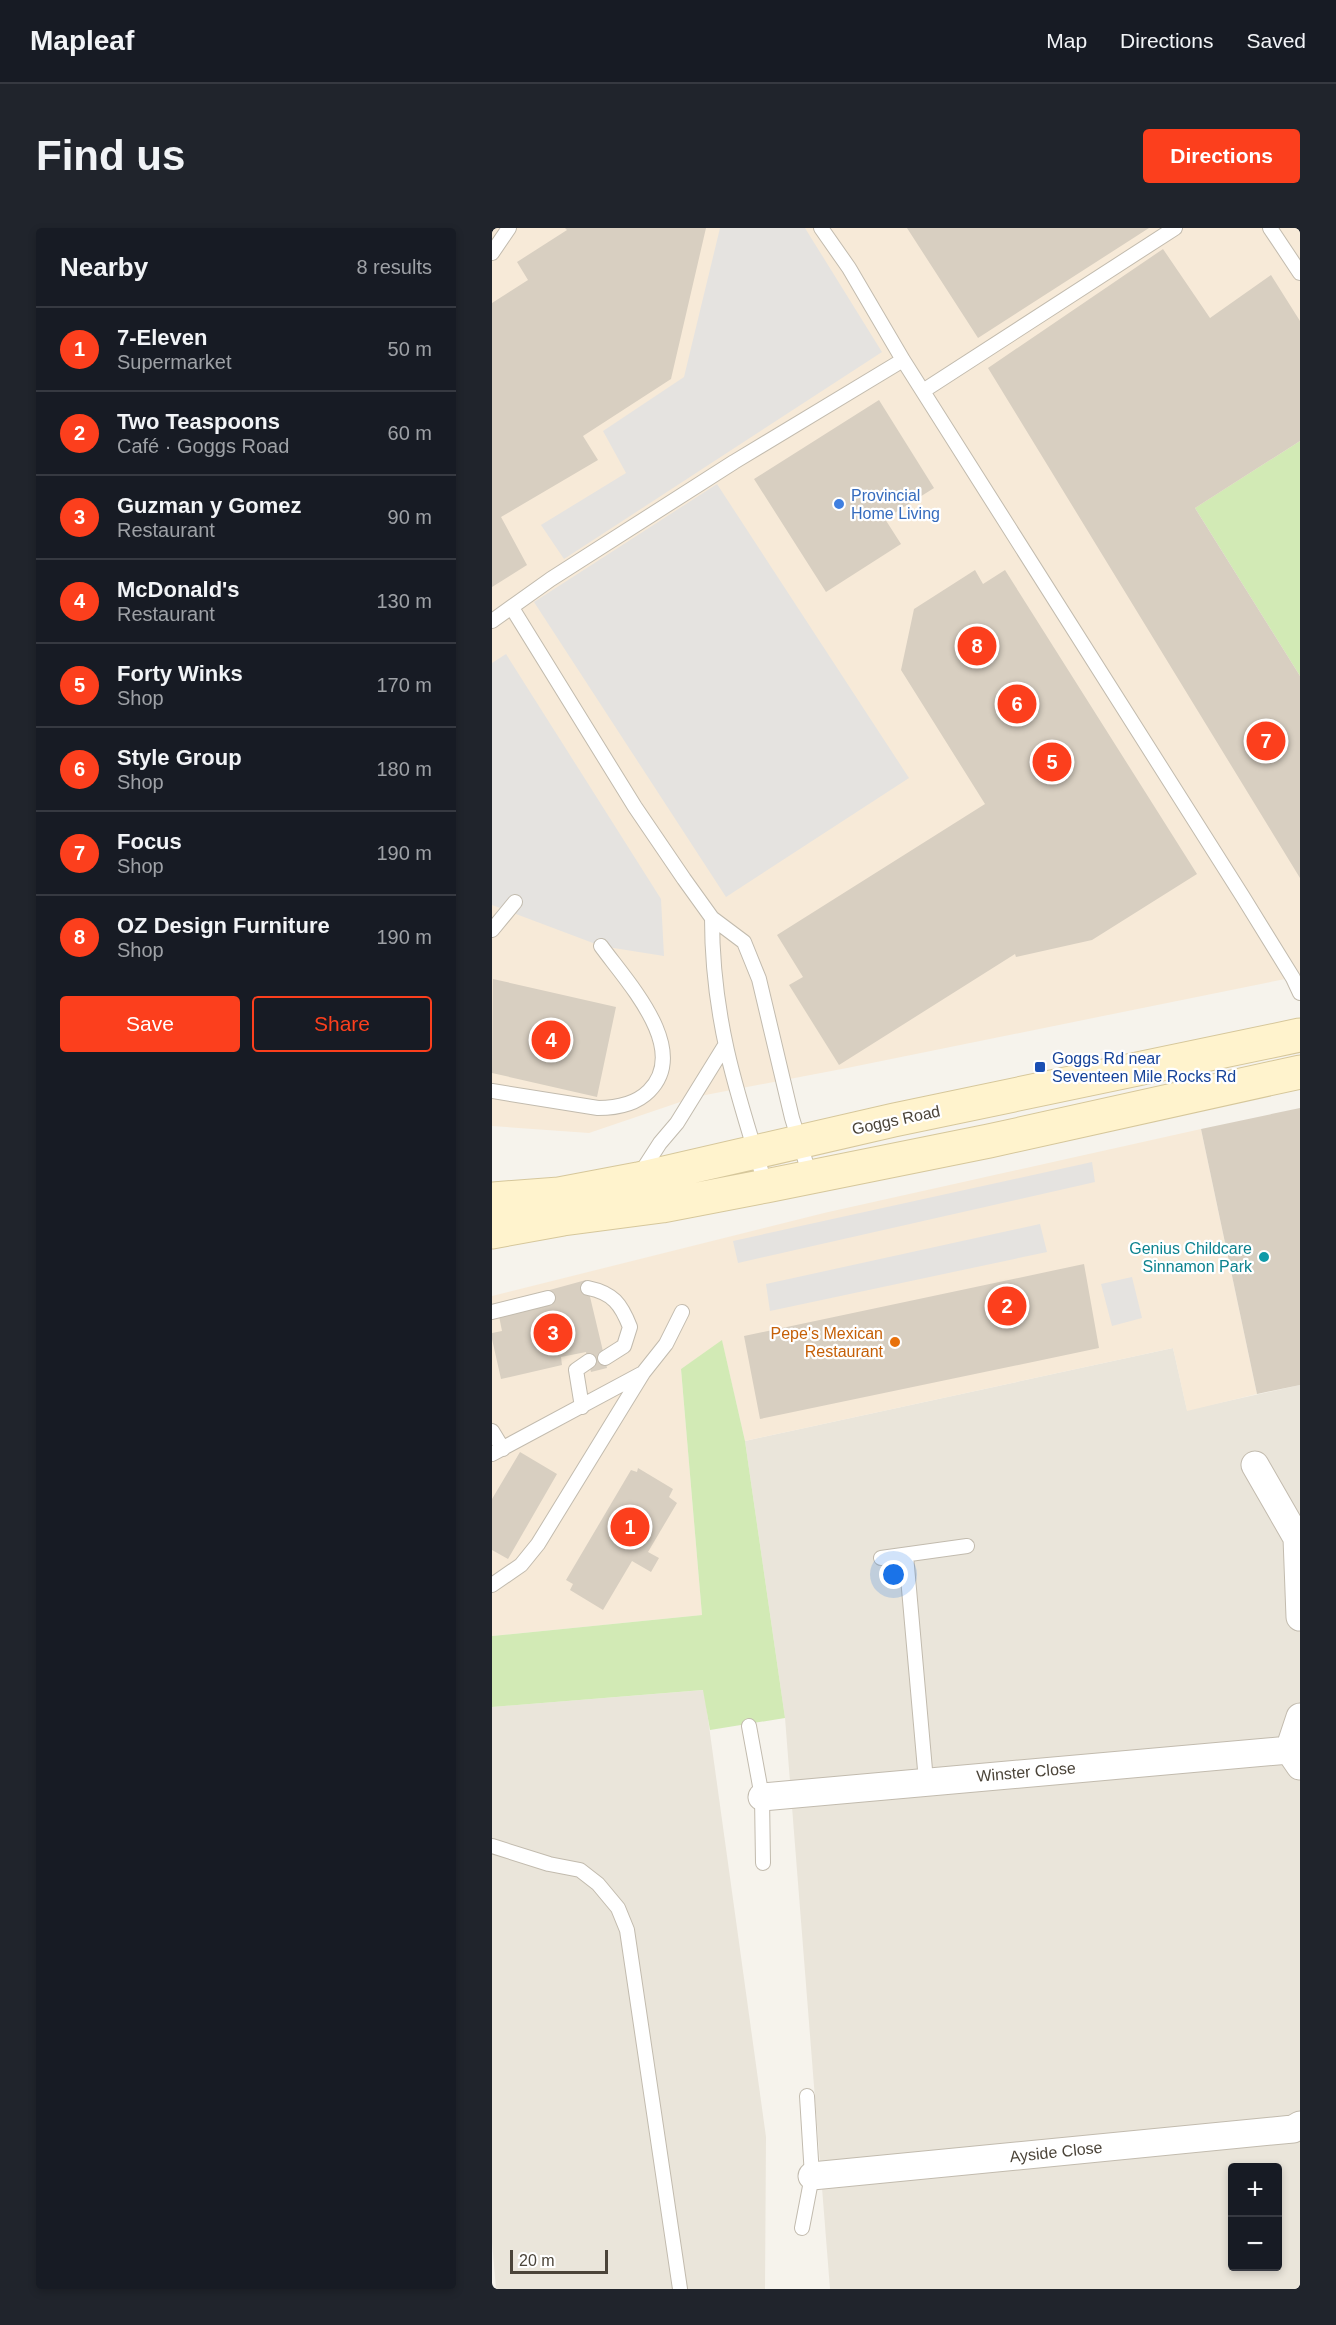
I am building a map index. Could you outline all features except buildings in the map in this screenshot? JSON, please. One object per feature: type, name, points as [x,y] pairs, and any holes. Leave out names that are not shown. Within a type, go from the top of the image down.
[{"type":"main road","name":"Goggs Road","points":[[492,1199],[559,1194],[638,1179],[755,1151],[1300,1035]]},
{"type":"main road","points":[[492,1232],[562,1219],[662,1206],[766,1186],[979,1143],[1300,1072]]},
{"type":"street","points":[[1255,1465],[1297,1538],[1300,1617]]},
{"type":"street","points":[[1295,1758],[1300,1717]]},
{"type":"street","name":"Winster Close","points":[[762,1797],[926,1781],[1295,1758]]},
{"type":"street","name":"Ayside Close","points":[[812,2176],[1293,2129],[1300,2126]]},
{"type":"lane","points":[[492,253],[509,228]]},
{"type":"lane","points":[[821,228],[849,268],[903,360],[1249,907],[1300,993]]},
{"type":"lane","points":[[923,391],[1175,228]]},
{"type":"lane","points":[[1270,228],[1300,273]]},
{"type":"lane","points":[[492,621],[551,579],[734,462],[903,360]]},
{"type":"lane","points":[[512,608],[635,807],[712,918],[744,942],[759,979],[792,1118],[810,1176]]},
{"type":"lane","points":[[492,930],[515,903]]},
{"type":"lane","points":[[712,918],[712,967],[724,1047],[766,1186]]},
{"type":"lane","points":[[492,1091],[598,1108],[615,1108],[645,1095],[658,1082],[664,1065],[664,1046],[637,996],[601,946]]},
{"type":"lane","points":[[638,1179],[660,1143],[678,1123],[724,1047]]},
{"type":"lane","points":[[588,1288],[606,1292],[621,1304],[630,1327],[624,1346],[605,1358]]},
{"type":"lane","points":[[492,1312],[548,1298]]},
{"type":"lane","points":[[492,1585],[521,1564],[538,1544],[643,1372],[666,1344],[682,1312]]},
{"type":"lane","points":[[582,1407],[576,1370],[589,1361]]},
{"type":"lane","points":[[492,1431],[497,1452],[643,1372]]},
{"type":"lane","points":[[881,1558],[968,1546]]},
{"type":"lane","points":[[906,1555],[926,1781]]},
{"type":"lane","points":[[749,1726],[762,1797],[763,1863]]},
{"type":"lane","points":[[492,1846],[549,1864],[580,1870],[598,1884],[618,1908],[627,1930],[680,2289]]},
{"type":"lane","points":[[802,2228],[812,2176],[807,2096]]},
{"type":"shaded area","points":[[492,228],[1300,228],[1300,441],[1195,509],[1300,676],[1300,976],[695,1097],[589,1133],[492,1126]]},
{"type":"shaded area","points":[[720,228],[805,228],[882,352],[564,559],[541,525],[626,473],[603,431],[684,377]]},
{"type":"shaded area","points":[[717,484],[909,778],[726,897],[534,602]]},
{"type":"shaded area","points":[[506,654],[661,899],[664,956],[601,946],[492,905],[492,663]]},
{"type":"shaded area","points":[[1201,1129],[1257,1394],[1187,1411],[1173,1348],[745,1441],[722,1341],[681,1369],[702,1615],[492,1636],[492,1296],[824,1213]]},
{"type":"shaded area","points":[[1092,1162],[1095,1182],[738,1263],[733,1241]]},
{"type":"shaded area","points":[[1040,1224],[1047,1252],[770,1311],[766,1284]]},
{"type":"shaded area","points":[[1132,1277],[1142,1318],[1112,1326],[1101,1284]]},
{"type":"shaded area","points":[[1173,1348],[1187,1410],[1300,1385],[1300,2289],[830,2289],[785,1718],[745,1441]]},
{"type":"shaded area","points":[[704,1690],[766,2137],[765,2289],[496,2289],[492,2242],[492,1707]]},
{"type":"green space","points":[[1300,441],[1300,676],[1195,508]]},
{"type":"green space","points":[[722,1340],[745,1441],[785,1718],[710,1730],[703,1690],[492,1707],[492,1636],[702,1615],[681,1369]]},
{"type":"place","name":"Provincial Home Living","points":[[839,504]]},
{"type":"place","name":"OZ Design Furniture","points":[[977,646]]},
{"type":"place","name":"Style Group","points":[[1017,704]]},
{"type":"place","name":"Focus","points":[[1266,741]]},
{"type":"place","name":"Forty Winks","points":[[1052,762]]},
{"type":"place","name":"McDonald's","points":[[551,1040]]},
{"type":"place","name":"Goggs Rd near Seventeen Mile Rocks Rd","points":[[1040,1067]]},
{"type":"place","name":"Genius Childcare Sinnamon Park","points":[[1264,1257]]},
{"type":"place","name":"Two Teaspoons","points":[[1007,1306]]},
{"type":"place","name":"Guzman y Gomez","points":[[553,1333]]},
{"type":"place","name":"Pepe's Mexican Restaurant","points":[[895,1342]]},
{"type":"place","name":"7-Eleven","points":[[630,1527]]}]
